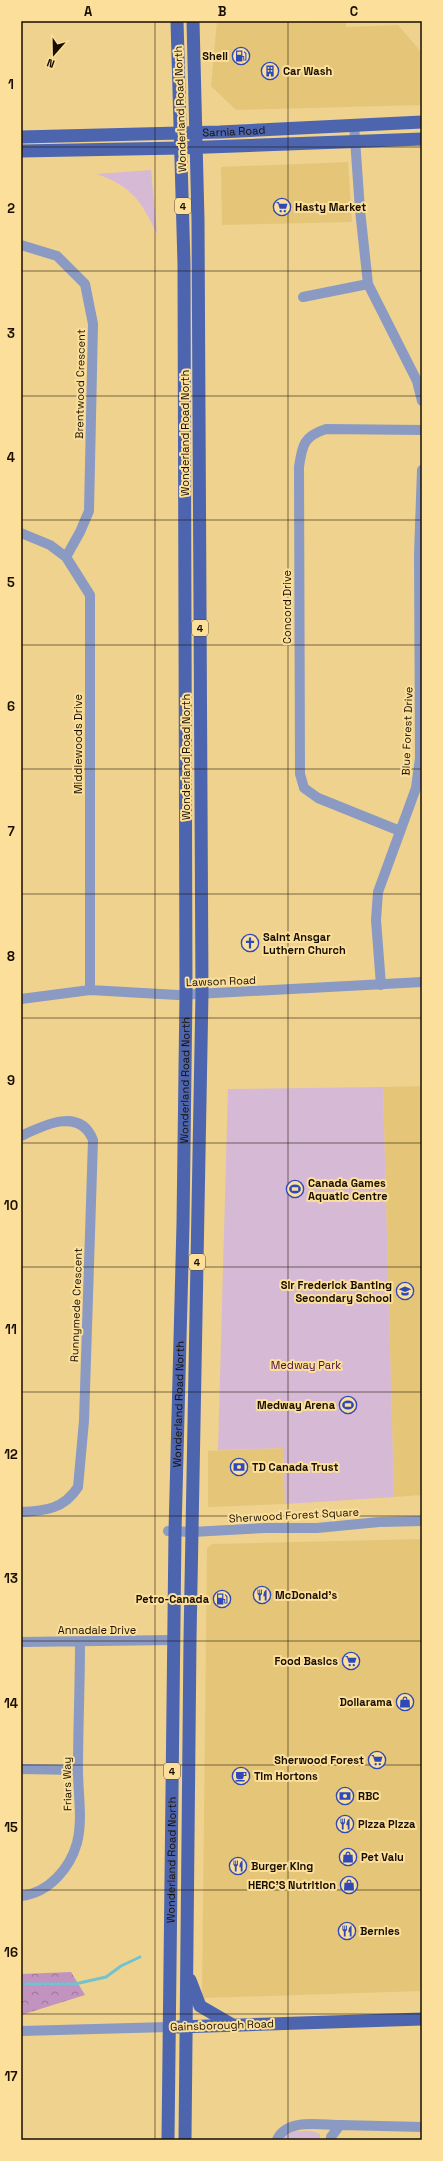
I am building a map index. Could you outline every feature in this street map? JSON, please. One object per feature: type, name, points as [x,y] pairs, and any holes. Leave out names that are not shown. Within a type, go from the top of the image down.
[{"type":"main road","name":"Wonderland Road North","points":[[168,2140],[174,1640],[172,1531],[183,1224],[186,993],[184,280],[177,21]]},
{"type":"main road","name":"Wonderland Road North","points":[[185,2140],[185,2027],[192,1532],[202,993],[196,133],[193,21]]},
{"type":"main road","name":"Sarnia Road","points":[[21,137],[196,133],[422,122]]},
{"type":"main road","name":"Sarnia Road","points":[[21,151],[196,148],[422,139]]},
{"type":"main road","points":[[186,1971],[197,2003],[205,2010],[231,2024]]},
{"type":"main road","name":"Gainsborough Road","points":[[169,2027],[422,2019]]},
{"type":"street","points":[[354,125],[360,210],[368,284],[417,380],[422,401]]},
{"type":"street","name":"Brentwood Crescent","points":[[21,245],[57,256],[84,284],[93,324],[89,511],[80,532],[66,557]]},
{"type":"street","points":[[302,297],[368,284]]},
{"type":"street","name":"Concord Drive","points":[[400,831],[318,798],[304,788],[300,774],[299,467],[305,442],[312,433],[326,429],[422,430]]},
{"type":"street","name":"Blue Forest Drive","points":[[381,985],[376,920],[378,892],[416,788],[420,758],[422,470]]},
{"type":"street","name":"Middlewoods Drive","points":[[21,533],[50,545],[66,557],[90,595],[90,990]]},
{"type":"street","name":"Lawson Road","points":[[21,999],[90,990],[178,995],[186,993],[422,982]]},
{"type":"street","name":"Runnymede Crescent","points":[[21,1136],[42,1126],[69,1121],[80,1123],[89,1130],[93,1140],[84,1421],[78,1488],[73,1496],[62,1505],[46,1511],[21,1512]]},
{"type":"street","name":"Sherwood Forest Square","points":[[172,1531],[192,1532],[265,1528],[317,1528],[379,1522],[422,1521]]},
{"type":"street","name":"Annadale Drive","points":[[21,1642],[174,1640]]},
{"type":"street","name":"Friars Way","points":[[21,1896],[44,1888],[61,1876],[77,1843],[80,1819],[78,1770],[80,1642]]},
{"type":"street","points":[[21,1769],[78,1770]]},
{"type":"street","name":"Gainsborough Road","points":[[21,2031],[169,2027]]},
{"type":"street","points":[[276,2140],[285,2128],[294,2125],[422,2127]]},
{"type":"street","points":[[331,2140],[331,2137],[340,2125]]},
{"type":"shaded area","points":[[217,21],[285,21],[286,23],[346,21],[346,27],[398,25],[422,53],[422,105],[236,110],[211,86]]},
{"type":"shaded area","points":[[348,162],[352,222],[222,225],[221,167]]},
{"type":"shaded area","name":"Sir Frederick Banting Secondary School","points":[[422,1086],[422,1495],[394,1497],[383,1087]]},
{"type":"shaded area","points":[[283,1448],[285,1504],[208,1507],[208,1451]]},
{"type":"shaded area","points":[[422,1539],[422,1991],[204,1998],[202,1995],[207,1548],[212,1544]]},
{"type":"green space","points":[[151,170],[157,234],[146,213],[128,190],[119,184],[97,174]]},
{"type":"green space","points":[[21,809],[23,928],[21,928]]},
{"type":"green space","name":"Medway Park","points":[[383,1087],[394,1497],[285,1504],[283,1448],[218,1450],[228,1089]]},
{"type":"green space","points":[[71,1972],[85,1995],[21,2015],[21,1974]]},
{"type":"green space","points":[[295,2131],[312,2131],[320,2134],[320,2140],[283,2140],[288,2134]]},
{"type":"waterway","points":[[21,1984],[75,1984],[106,1977],[121,1966],[140,1957]]},
{"type":"place","name":"Shell","points":[[241,56]]},
{"type":"place","name":"Car Wash","points":[[270,71]]},
{"type":"place","name":"Hasty Market","points":[[282,207]]},
{"type":"place","name":"Saint Ansgar Luthern Church","points":[[250,943]]},
{"type":"place","name":"Canada Games Aquatic Centre","points":[[295,1189]]},
{"type":"place","name":"Sir Frederick Banting Secondary School","points":[[405,1291]]},
{"type":"place","name":"Medway Arena","points":[[348,1405]]},
{"type":"place","name":"TD Canada Trust","points":[[239,1467]]},
{"type":"place","name":"McDonald's","points":[[262,1595]]},
{"type":"place","name":"Petro-Canada","points":[[222,1599]]},
{"type":"place","name":"Food Basics","points":[[351,1661]]},
{"type":"place","name":"Dollarama","points":[[405,1702]]},
{"type":"place","name":"Sherwood Forest","points":[[377,1760]]},
{"type":"place","name":"Tim Hortons","points":[[241,1776]]},
{"type":"place","name":"RBC","points":[[345,1796]]},
{"type":"place","name":"Pizza Pizza","points":[[345,1824]]},
{"type":"place","name":"Pet Valu","points":[[348,1857]]},
{"type":"place","name":"Burger King","points":[[238,1866]]},
{"type":"place","name":"HERC'S Nutrition","points":[[349,1885]]},
{"type":"place","name":"Bernies","points":[[347,1931]]}]
